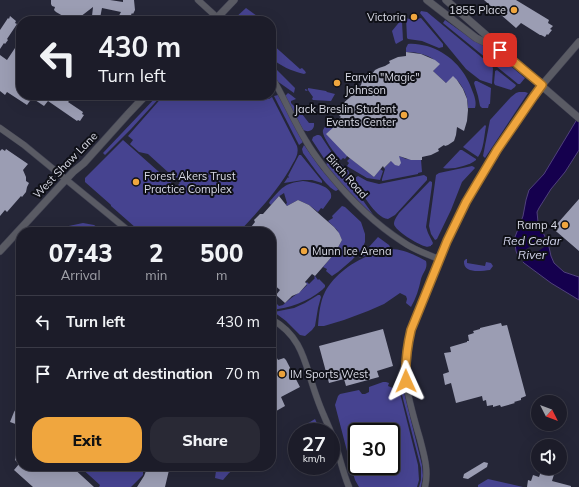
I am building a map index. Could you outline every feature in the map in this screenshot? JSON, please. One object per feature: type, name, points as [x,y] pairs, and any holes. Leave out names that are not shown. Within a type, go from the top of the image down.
[{"type":"street","points":[[198,0],[214,16]]},
{"type":"street","points":[[221,16],[234,0]]},
{"type":"street","points":[[446,0],[486,34],[500,50],[579,118]]},
{"type":"street","points":[[429,2],[442,8],[461,23],[464,20],[463,15]]},
{"type":"street","points":[[429,2],[476,38],[500,50]]},
{"type":"street","points":[[425,487],[427,476],[425,458],[407,386],[405,370],[411,330],[439,259],[469,196],[497,150],[534,96],[579,42]]},
{"type":"street","name":"Birch Road","points":[[276,85],[306,142],[318,160],[337,183],[373,219],[403,242],[439,259]]},
{"type":"street","name":"West Shaw Lane","points":[[22,227],[66,179],[84,163],[141,100]]},
{"type":"street","points":[[0,128],[24,144],[124,227]]},
{"type":"street","name":"West Shaw Lane","points":[[0,251],[16,234]]},
{"type":"street","points":[[276,322],[289,332],[303,355],[317,398],[336,444],[349,487]]},
{"type":"shaded area","points":[[246,8],[257,16],[237,16]]},
{"type":"shaded area","points":[[421,11],[427,12],[491,65],[493,68],[492,84],[480,80],[466,69],[420,13]]},
{"type":"shaded area","points":[[406,18],[413,20],[421,18],[443,44],[443,47],[439,48],[422,41],[408,39]]},
{"type":"shaded area","points":[[401,20],[403,40],[396,44],[392,31]]},
{"type":"shaded area","points":[[445,20],[499,57],[525,78],[520,84],[518,84],[443,23]]},
{"type":"shaded area","points":[[408,44],[427,46],[435,49],[442,52],[455,62],[469,82],[476,103],[475,108],[468,108],[465,93],[457,80],[446,83],[433,71],[439,64],[432,58],[424,55],[406,52]]},
{"type":"shaded area","points":[[276,47],[300,69],[302,68],[306,73],[304,74],[290,70],[276,62]]},
{"type":"shaded area","points":[[276,69],[295,88],[294,93],[277,81]]},
{"type":"shaded area","points":[[497,70],[516,85],[515,87],[511,90],[495,85],[495,71]]},
{"type":"shaded area","points":[[475,81],[491,88],[490,104],[488,108],[482,108],[480,106],[474,83]]},
{"type":"shaded area","points":[[308,88],[335,94],[331,101],[313,100]]},
{"type":"shaded area","points":[[519,92],[528,93],[485,158],[483,156],[490,120],[511,97]]},
{"type":"shaded area","points":[[288,93],[296,99],[291,101],[291,103],[309,123],[314,123],[313,129],[307,131],[303,130],[285,96]]},
{"type":"shaded area","points":[[278,95],[303,142],[299,145],[276,100],[276,96]]},
{"type":"shaded area","points":[[153,100],[157,100],[105,155],[103,153]]},
{"type":"shaded area","points":[[160,100],[274,100],[298,149],[295,159],[275,191],[244,227],[135,227],[85,182],[85,178],[123,140],[176,187],[180,183],[148,154],[139,152],[131,145],[130,144],[133,140],[128,136]]},
{"type":"shaded area","points":[[329,123],[334,126],[348,155],[345,159],[343,158],[341,160],[339,158],[324,137],[323,130]]},
{"type":"shaded area","points":[[485,125],[483,146],[478,157],[463,147]]},
{"type":"shaded area","points":[[317,135],[321,136],[337,161],[348,170],[357,192],[374,216],[349,192],[326,165],[327,163],[312,140],[313,137]]},
{"type":"shaded area","points":[[304,145],[321,169],[339,189],[336,191],[333,189],[319,174],[303,153],[302,149]]},
{"type":"shaded area","points":[[460,150],[476,160],[460,167],[443,168]]},
{"type":"shaded area","points":[[395,154],[406,159],[421,160],[422,172],[382,181],[384,168]]},
{"type":"shaded area","points":[[299,155],[301,155],[322,183],[312,180],[303,180],[284,183],[288,177],[289,178],[288,176]]},
{"type":"shaded area","points":[[350,158],[374,177],[380,169],[383,171],[380,180],[367,178],[347,166],[349,163],[347,161]]},
{"type":"shaded area","points":[[472,166],[475,168],[462,182],[451,210],[437,239],[435,240],[431,234],[429,226],[436,175],[439,173]]},
{"type":"shaded area","points":[[424,175],[427,177],[427,180],[395,215],[388,219],[378,214],[368,202],[355,178],[358,176],[367,181],[379,184]]},
{"type":"shaded area","points":[[303,181],[322,185],[329,190],[331,198],[323,209],[321,208],[318,212],[309,205],[298,200],[287,206],[284,193],[271,205],[269,203],[287,185]]},
{"type":"shaded area","points":[[430,181],[432,182],[432,185],[426,227],[433,243],[431,246],[427,247],[407,237],[395,227],[394,224],[399,213]]},
{"type":"shaded area","points":[[342,206],[361,222],[365,234],[365,242],[362,249],[352,260],[332,276],[326,271],[327,269],[323,267],[335,253],[342,240],[337,230],[328,221],[333,218],[332,216]]},
{"type":"shaded area","points":[[83,223],[97,227],[64,227]]},
{"type":"shaded area","points":[[378,237],[390,247],[359,258]]},
{"type":"shaded area","points":[[391,249],[404,251],[426,261],[426,268],[411,307],[406,303],[406,296],[400,293],[384,304],[368,311],[324,326],[318,326],[323,296],[337,276],[345,269],[363,258]]},
{"type":"shaded area","points":[[466,259],[467,263],[485,266],[486,262],[491,263],[493,266],[490,270],[469,270],[464,265],[464,261]]},
{"type":"shaded area","points":[[315,276],[325,285],[322,290],[298,304],[276,309],[276,303],[279,306],[283,305],[304,288],[307,285],[307,282],[309,284],[315,278]]},
{"type":"shaded area","points":[[318,295],[321,297],[315,326],[305,336],[300,335],[276,314],[276,312],[294,308]]},
{"type":"shaded area","points":[[401,378],[422,465],[423,476],[421,487],[419,487],[421,480],[421,468],[401,391]]},
{"type":"shaded area","points":[[383,382],[389,383],[388,386],[395,389],[397,388],[401,397],[418,465],[419,480],[417,487],[359,487],[355,480],[354,475],[400,475],[400,423],[348,423],[347,451],[335,405],[338,396],[340,394],[359,390],[362,394],[369,392],[369,387]]},
{"type":"shaded area","points":[[315,419],[317,423],[308,423]]},
{"type":"shaded area","points":[[85,471],[143,471],[143,475],[131,487],[99,487],[100,485]]},
{"type":"shaded area","points":[[216,471],[232,471],[223,480],[215,478]]},
{"type":"shaded area","points":[[488,479],[523,487],[478,487],[478,485]]},
{"type":"water","name":"Red Cedar River","points":[[579,116],[579,150],[565,172],[551,189],[537,212],[538,222],[554,263],[564,272],[579,277],[579,300],[551,283],[524,263],[519,258],[516,251],[515,237],[523,216],[529,190],[544,174]]},
{"type":"pier","points":[[547,235],[550,243],[521,263],[517,259],[516,256]]},
{"type":"building","points":[[51,0],[110,0],[123,2],[123,0],[134,0],[135,10],[130,16],[119,16],[121,12],[102,8],[100,16],[92,16],[93,7],[81,16],[63,16],[54,10],[55,7],[51,4]]},
{"type":"building","name":"1855 Place","points":[[484,0],[516,0],[549,20],[548,23],[553,26],[550,29],[552,30],[545,37],[521,23],[516,28]]},
{"type":"building","points":[[10,16],[16,21],[16,26],[7,39],[8,40],[0,49],[0,30],[8,18],[9,19]]},
{"type":"building","points":[[16,49],[16,98],[7,92],[5,95],[0,91],[0,55],[7,60]]},
{"type":"building","name":"Jack Breslin Student Events Center","points":[[406,52],[421,54],[435,60],[440,64],[433,71],[446,83],[453,76],[457,80],[467,99],[467,121],[464,131],[457,127],[454,141],[438,149],[439,151],[422,157],[422,160],[411,160],[399,156],[401,163],[399,166],[395,165],[391,161],[384,168],[383,166],[374,177],[347,156],[326,134],[337,124],[335,123],[341,117],[338,114],[344,108],[341,105],[355,93],[361,85],[364,75],[371,79],[375,70],[390,63],[389,61],[398,57],[406,56]]},
{"type":"building","points":[[19,100],[31,100],[27,105]]},
{"type":"building","points":[[35,100],[68,100],[68,102],[83,112],[82,114],[84,115],[80,121],[77,121],[48,101],[44,106]]},
{"type":"building","points":[[2,149],[5,151],[6,149],[28,164],[23,170],[26,181],[29,183],[26,192],[22,197],[21,196],[7,212],[5,210],[0,216],[0,151]]},
{"type":"building","name":"Munn Ice Arena","points":[[279,196],[287,206],[298,200],[309,205],[334,227],[342,240],[335,253],[315,276],[312,274],[305,282],[307,284],[299,293],[292,296],[285,303],[276,295],[280,290],[276,286],[276,227],[251,227],[255,222],[254,220],[260,214],[263,214]]},
{"type":"building","name":"Ramp 4","points":[[579,199],[579,251],[550,226],[554,222],[557,224]]},
{"type":"building","points":[[501,323],[502,326],[507,325],[526,396],[521,398],[521,400],[514,402],[515,403],[501,407],[500,405],[493,407],[493,405],[487,406],[486,400],[483,401],[482,396],[456,403],[451,383],[445,385],[443,374],[449,372],[444,353],[451,352],[450,347],[469,341],[468,335],[474,333],[473,331]]},
{"type":"building","points":[[383,329],[393,366],[377,371],[379,377],[346,386],[344,379],[329,383],[319,346]]},
{"type":"building","name":"IM Sports West","points":[[276,356],[278,360],[284,358],[286,360],[300,387],[281,397],[285,406],[276,411]]},
{"type":"building","points":[[16,409],[16,424],[10,422]]},
{"type":"building","points":[[484,462],[488,463],[487,467],[468,479],[463,478],[464,474]]},
{"type":"building","points":[[16,468],[16,471],[76,471],[94,487],[33,487],[14,470]]},
{"type":"building","points":[[146,471],[169,471],[165,487],[137,487]]},
{"type":"building","points":[[533,475],[539,477],[540,475],[554,475],[552,481],[571,487],[527,487],[528,480],[531,481]]},
{"type":"place","name":"1855 Place","points":[[514,10]]},
{"type":"place","name":"Victoria","points":[[414,17]]},
{"type":"place","name":"Earvin \"Magic\" Johnson","points":[[337,83]]},
{"type":"place","name":"Jack Breslin Student Events Center","points":[[404,115]]},
{"type":"place","name":"Forest Akers Trust Practice Complex","points":[[136,182]]},
{"type":"place","name":"Ramp 4","points":[[565,225]]},
{"type":"place","name":"Munn Ice Arena","points":[[304,251]]},
{"type":"place","name":"IM Sports West","points":[[282,374]]},
{"type":"route","points":[[406,381],[406,359],[411,330],[447,241],[466,202],[497,150],[542,85],[514,60],[500,50]]}]
